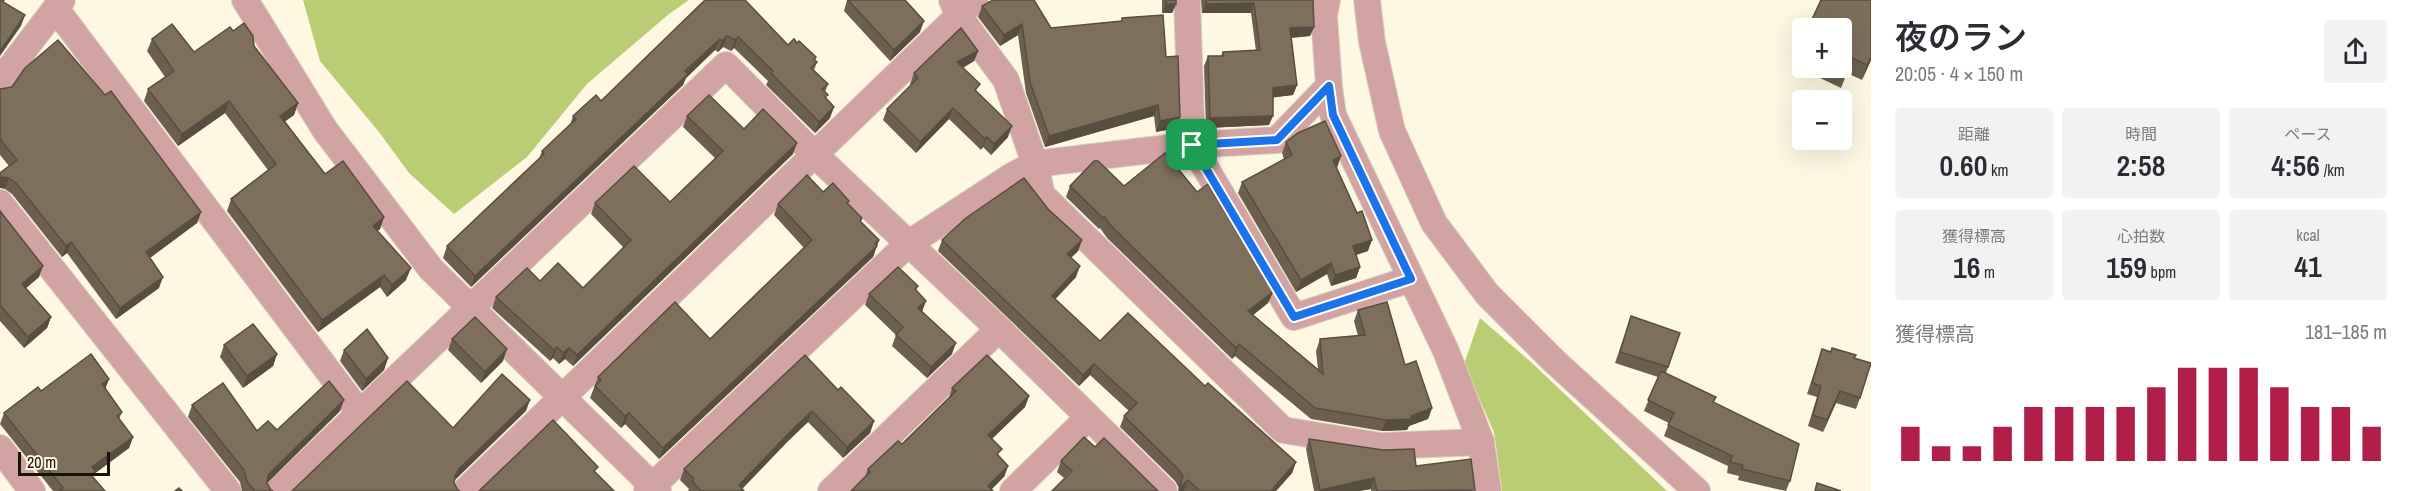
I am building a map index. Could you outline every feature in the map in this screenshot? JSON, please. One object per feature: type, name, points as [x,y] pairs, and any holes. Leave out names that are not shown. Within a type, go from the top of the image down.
[{"type":"street","points":[[245,0],[324,130],[431,269],[563,397],[653,489],[908,244],[1012,176],[1035,164],[1192,145],[1277,140],[1329,86]]},
{"type":"street","points":[[1187,0],[1192,145],[1294,317],[1411,279]]},
{"type":"street","points":[[1327,0],[1324,16],[1333,115],[1446,351],[1481,442],[1488,491]]},
{"type":"street","points":[[1367,0],[1372,42],[1392,131],[1434,224],[1487,294],[1554,361],[1697,491]]},
{"type":"street","points":[[3,72],[59,5],[359,412]]},
{"type":"street","points":[[465,491],[814,154],[962,5],[1006,80],[1035,164],[1042,195],[1283,430],[1381,446],[1481,442]]},
{"type":"street","points":[[278,491],[726,65],[814,154],[999,329],[1164,491]]},
{"type":"street","points":[[0,203],[228,491]]},
{"type":"street","points":[[831,491],[999,329]]},
{"type":"street","points":[[1012,491],[1088,418]]},
{"type":"street","points":[[0,447],[32,491]]},
{"type":"green space","points":[[303,0],[689,0],[669,14],[587,84],[527,157],[454,214],[409,173],[379,132],[320,61]]},
{"type":"green space","points":[[1480,318],[1532,363],[1667,491],[1502,491],[1494,432],[1464,364]]},
{"type":"building","points":[[0,0],[4,0],[3,2],[25,15],[0,51]]},
{"type":"building","points":[[705,0],[745,0],[788,45],[794,39],[797,43],[799,41],[816,57],[814,59],[817,62],[811,68],[828,84],[822,89],[828,95],[825,97],[834,107],[819,122],[771,73],[773,71],[738,37],[735,40],[727,36],[722,41],[720,39],[685,71],[688,74],[475,276],[447,246],[544,154],[542,151],[576,119],[573,116],[596,95],[601,101]]},
{"type":"building","points":[[848,0],[905,0],[924,21],[894,50]]},
{"type":"building","points":[[993,0],[1034,0],[1051,28],[1163,15],[1166,57],[1178,56],[1180,117],[1160,121],[1158,105],[1049,136],[1030,82],[1022,24],[1004,35],[982,6]]},
{"type":"building","points":[[1166,0],[1176,0],[1176,4],[1166,4]]},
{"type":"building","points":[[1206,0],[1313,0],[1314,27],[1290,28],[1297,85],[1273,88],[1273,116],[1210,118],[1208,56],[1223,56],[1223,52],[1260,50],[1254,3],[1206,4]]},
{"type":"building","points":[[1821,0],[1871,0],[1871,57],[1867,65],[1852,58],[1852,18],[1813,18]]},
{"type":"building","points":[[244,23],[253,36],[254,46],[298,103],[280,116],[325,174],[343,161],[384,217],[373,226],[411,268],[392,285],[384,275],[322,320],[231,199],[276,164],[229,101],[182,134],[148,89],[174,71],[152,39],[172,24],[194,52],[230,27],[233,31]]},
{"type":"building","points":[[961,28],[978,51],[957,62],[980,84],[975,90],[1012,126],[994,144],[987,137],[985,139],[953,108],[920,142],[887,109],[918,78],[914,73]]},
{"type":"building","points":[[58,40],[105,95],[111,91],[201,212],[146,252],[163,277],[120,308],[71,242],[66,246],[16,183],[9,178],[0,178],[0,173],[17,160],[0,139],[0,89],[12,87],[25,68]]},
{"type":"building","points":[[709,95],[744,129],[763,109],[797,143],[577,355],[569,348],[563,353],[557,347],[554,350],[496,297],[527,268],[540,281],[558,263],[583,288],[631,240],[595,203],[634,166],[670,202],[723,151],[687,116]]},
{"type":"building","points":[[1325,121],[1341,156],[1333,160],[1357,213],[1362,211],[1372,240],[1353,246],[1360,267],[1335,275],[1331,263],[1301,280],[1242,182],[1292,155],[1286,142],[1298,133]]},
{"type":"building","points":[[1165,153],[1197,192],[1208,184],[1273,292],[1248,311],[1323,374],[1320,339],[1365,335],[1358,310],[1387,302],[1405,365],[1416,361],[1432,408],[1411,416],[1412,419],[1386,420],[1315,408],[1239,344],[1236,348],[1111,226],[1105,217],[1103,218],[1070,186],[1094,161],[1098,161],[1124,186]]},
{"type":"building","points":[[807,175],[823,192],[833,183],[849,201],[847,203],[862,218],[860,221],[879,240],[875,244],[877,246],[663,448],[629,413],[625,416],[595,386],[601,380],[598,377],[675,302],[710,339],[812,240],[778,204]]},
{"type":"building","points":[[1024,178],[1048,209],[1082,240],[1067,254],[1080,266],[1052,296],[1100,341],[1128,313],[1205,386],[1208,383],[1296,462],[1271,491],[1200,491],[1188,480],[1179,489],[1183,476],[1179,470],[1124,416],[1137,403],[1094,364],[1083,375],[942,240],[966,218]]},
{"type":"building","points":[[0,211],[43,266],[22,284],[51,317],[28,337],[0,305]]},
{"type":"building","points":[[898,267],[918,286],[915,289],[926,301],[918,308],[956,343],[931,367],[896,335],[903,327],[869,294]]},
{"type":"building","points":[[1631,316],[1680,333],[1668,367],[1620,352]]},
{"type":"building","points":[[475,317],[507,349],[485,372],[452,339]]},
{"type":"building","points":[[253,324],[277,354],[247,376],[224,345]]},
{"type":"building","points":[[367,329],[388,358],[366,379],[344,350]]},
{"type":"building","points":[[1832,348],[1856,355],[1854,358],[1871,363],[1860,398],[1840,391],[1827,420],[1813,415],[1821,386],[1812,383],[1822,349],[1831,352]]},
{"type":"building","points":[[91,354],[109,379],[102,384],[122,412],[117,416],[133,437],[92,467],[95,471],[91,475],[105,491],[59,491],[63,488],[4,413],[38,387],[41,391]]},
{"type":"building","points":[[805,355],[838,390],[841,387],[874,421],[847,447],[812,411],[739,485],[744,491],[701,491],[684,469]]},
{"type":"building","points":[[987,355],[1029,396],[988,435],[1002,449],[997,454],[1008,466],[988,486],[993,491],[851,491],[870,472],[868,469],[898,441],[902,444],[956,391],[952,388]]},
{"type":"building","points":[[1661,371],[1716,397],[1713,402],[1799,444],[1790,481],[1742,469],[1743,465],[1730,462],[1732,456],[1668,425],[1674,413],[1648,400]]},
{"type":"building","points":[[502,374],[530,400],[459,469],[454,483],[460,491],[292,491],[407,381],[453,428]]},
{"type":"building","points":[[329,381],[344,400],[268,475],[267,483],[273,491],[255,491],[247,482],[244,470],[192,405],[223,383],[257,431],[268,421],[277,430]]},
{"type":"building","points":[[553,420],[598,467],[594,471],[614,491],[479,491]]},
{"type":"building","points":[[1084,437],[1095,447],[1104,438],[1158,491],[1052,491],[1072,471],[1061,461]]},
{"type":"building","points":[[1309,439],[1383,450],[1414,449],[1416,466],[1471,459],[1475,490],[1377,491],[1374,478],[1320,490]]},
{"type":"building","points":[[1817,483],[1841,491],[1815,491]]},
{"type":"route","points":[[1329,86],[1333,115],[1411,279],[1294,317],[1192,145],[1277,140],[1329,86]]}]
